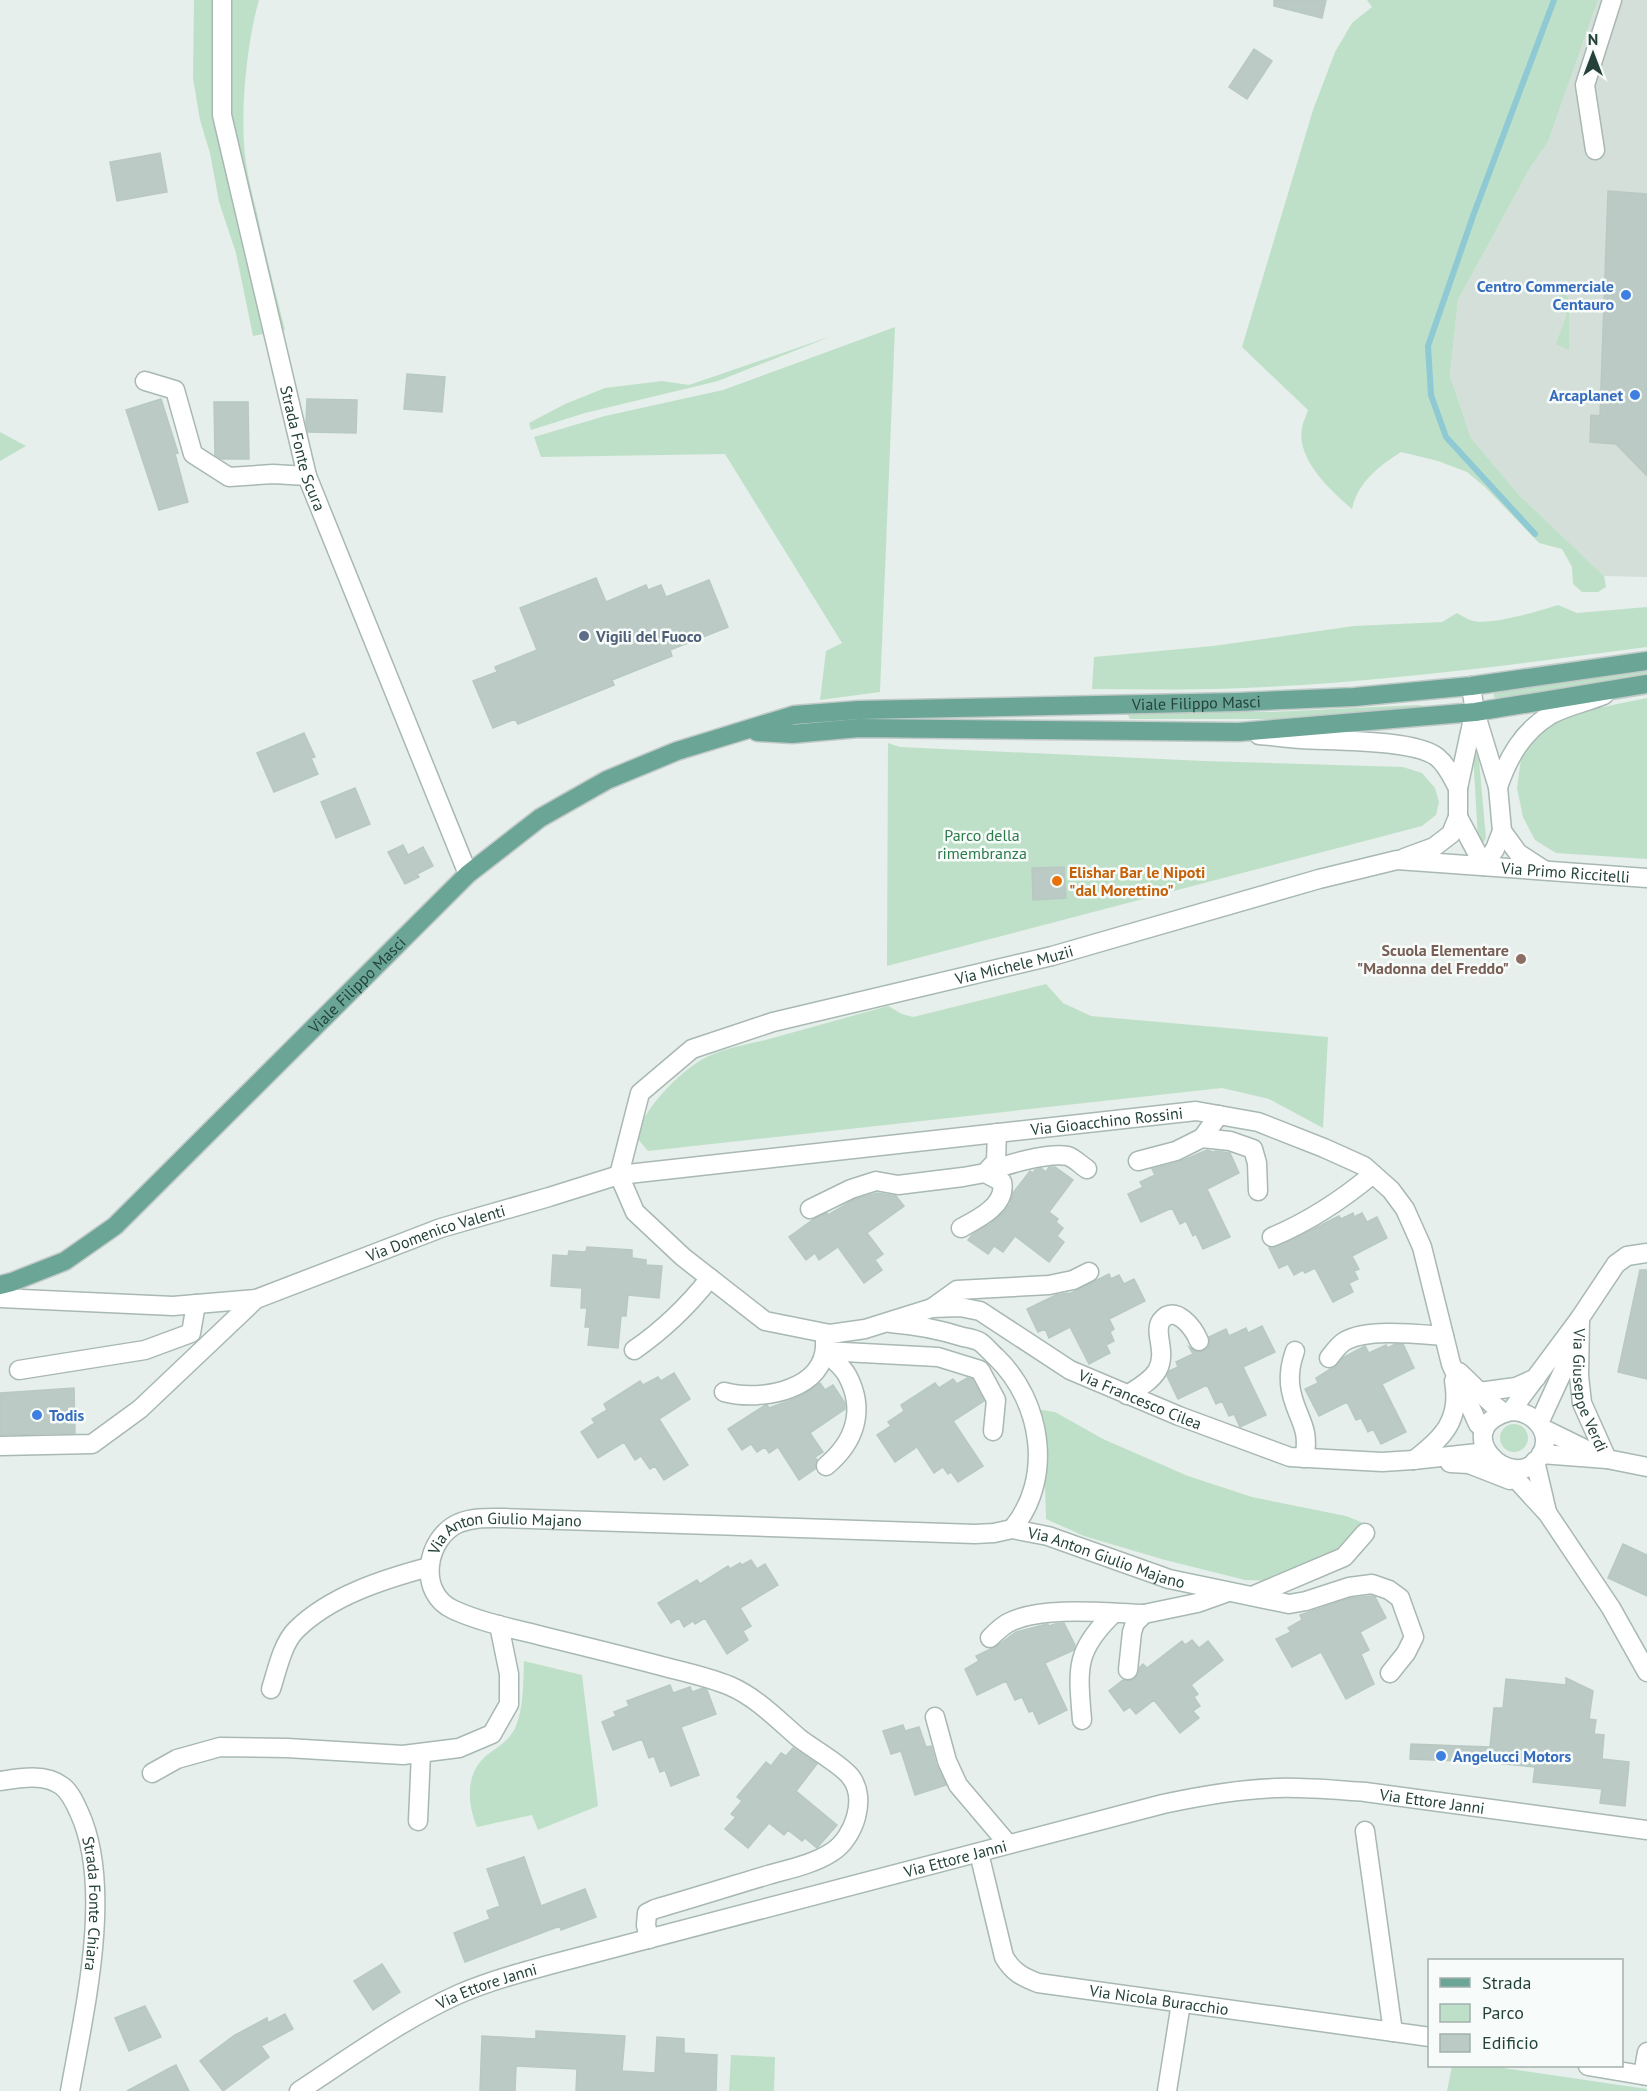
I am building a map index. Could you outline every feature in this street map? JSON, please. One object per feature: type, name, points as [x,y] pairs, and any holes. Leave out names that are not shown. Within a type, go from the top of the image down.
[{"type":"main road","name":"Viale Filippo Masci","points":[[0,1285],[65,1261],[115,1226],[468,874],[540,818],[608,780],[677,751],[794,715],[859,710],[1237,702],[1354,697],[1471,686],[1647,661]]},
{"type":"main road","name":"Viale Filippo Masci","points":[[746,731],[792,734],[859,728],[1239,732],[1475,712],[1647,684]]},
{"type":"street","name":"Strada Fonte Scura","points":[[222,0],[222,115],[307,476],[468,874]]},
{"type":"street","points":[[1595,150],[1585,85],[1612,0]]},
{"type":"street","points":[[145,381],[175,390],[192,454],[229,477],[273,474],[307,476]]},
{"type":"street","points":[[1458,818],[1484,866],[1496,849],[1502,831],[1498,787],[1475,712],[1471,686]]},
{"type":"street","points":[[1498,787],[1507,761],[1525,736],[1550,715],[1621,689]]},
{"type":"street","points":[[1397,860],[1434,847],[1451,834],[1458,818],[1458,788],[1475,712]]},
{"type":"street","points":[[1239,732],[1298,739],[1389,743],[1426,751],[1443,763],[1458,788]]},
{"type":"street","points":[[1502,831],[1518,853],[1546,871]]},
{"type":"street","name":"Via Michele Muzii","points":[[619,1175],[640,1093],[692,1049],[773,1022],[1052,956],[1319,879],[1397,860],[1484,866]]},
{"type":"street","name":"Via Primo Riccitelli","points":[[1484,866],[1647,878]]},
{"type":"street","name":"Via Gioacchino Rossini","points":[[619,1175],[1196,1111],[1258,1122],[1364,1166],[1391,1190],[1405,1209],[1422,1247],[1451,1364],[1484,1440]]},
{"type":"street","points":[[1138,1161],[1176,1151],[1202,1138],[1219,1115]]},
{"type":"street","points":[[985,1173],[996,1161],[997,1133]]},
{"type":"street","points":[[1202,1138],[1230,1141],[1252,1149],[1257,1163],[1258,1191]]},
{"type":"street","points":[[810,1209],[851,1189],[876,1181],[898,1185],[963,1177],[1037,1158],[1069,1156],[1087,1170]]},
{"type":"street","points":[[961,1228],[980,1218],[999,1201],[1004,1188],[1002,1182],[985,1173]]},
{"type":"street","points":[[1272,1237],[1293,1228],[1352,1192],[1373,1174]]},
{"type":"street","name":"Via Francesco Cilea","points":[[619,1175],[635,1212],[683,1257],[765,1321],[825,1342],[932,1308],[960,1307],[980,1311],[1070,1370],[1179,1416],[1290,1457],[1352,1461],[1413,1460],[1468,1464],[1520,1484]]},
{"type":"street","name":"Via Domenico Valenti","points":[[0,1298],[173,1306],[256,1299],[441,1228],[619,1175]]},
{"type":"street","name":"Via Giuseppe Verdi","points":[[1508,1412],[1537,1377],[1616,1264],[1627,1256],[1647,1254]]},
{"type":"street","points":[[932,1308],[957,1290],[1048,1285],[1073,1280],[1089,1272]]},
{"type":"street","points":[[634,1350],[661,1330],[694,1298],[710,1278]]},
{"type":"street","name":"Via Domenico Valenti","points":[[0,1446],[92,1444],[140,1409],[256,1299]]},
{"type":"street","points":[[19,1370],[145,1350],[191,1333],[196,1304]]},
{"type":"street","points":[[1127,1395],[1144,1385],[1157,1372],[1162,1358],[1158,1332],[1160,1323],[1165,1317],[1174,1316],[1185,1319],[1192,1326],[1199,1341]]},
{"type":"street","name":"Via Giuseppe Verdi","points":[[1580,1318],[1563,1371],[1541,1425],[1607,1459]]},
{"type":"street","name":"Via Giuseppe Verdi","points":[[1580,1318],[1579,1376],[1582,1403],[1607,1459]]},
{"type":"street","name":"Via Francesco Cilea","points":[[883,1323],[923,1326],[980,1342],[1008,1370],[1028,1401],[1034,1421],[1038,1473],[1029,1504],[1012,1529]]},
{"type":"street","points":[[1329,1358],[1346,1341],[1363,1335],[1444,1335]]},
{"type":"street","points":[[724,1392],[750,1396],[785,1390],[813,1375],[823,1362],[825,1342]]},
{"type":"street","points":[[825,1342],[938,1357],[980,1370],[996,1400],[993,1431]]},
{"type":"street","points":[[825,1342],[846,1374],[858,1407],[845,1447],[826,1466]]},
{"type":"street","points":[[1294,1351],[1290,1385],[1294,1404],[1307,1433],[1304,1458]]},
{"type":"street","points":[[1451,1364],[1491,1403],[1508,1412],[1525,1412],[1541,1425],[1544,1440],[1538,1458],[1548,1514]]},
{"type":"street","points":[[1413,1460],[1436,1443],[1450,1423],[1456,1391],[1451,1364]]},
{"type":"street","points":[[1479,1392],[1516,1387],[1537,1377]]},
{"type":"street","points":[[1508,1412],[1490,1422],[1484,1440],[1490,1456],[1504,1466],[1548,1514],[1611,1608],[1647,1672]]},
{"type":"street","name":"Via Francesco Cilea","points":[[1413,1460],[1484,1440]]},
{"type":"street","points":[[1504,1466],[1519,1468],[1538,1458]]},
{"type":"street","name":"Via Giuseppe Verdi","points":[[1538,1458],[1607,1459],[1647,1467]]},
{"type":"street","name":"Via Anton Giulio Majano","points":[[649,1939],[646,1925],[647,1913],[655,1909],[791,1868],[833,1851],[847,1838],[856,1818],[858,1798],[851,1777],[800,1739],[761,1705],[731,1686],[679,1670],[499,1625],[453,1610],[434,1591],[430,1582],[429,1567],[438,1540],[458,1523],[474,1518],[504,1518],[975,1534],[1012,1529],[1048,1536],[1169,1579],[1289,1604],[1349,1587],[1372,1584],[1389,1590],[1400,1598],[1414,1637],[1401,1660],[1390,1673]]},
{"type":"street","points":[[1252,1596],[1344,1557],[1365,1533]]},
{"type":"street","points":[[271,1689],[284,1651],[295,1631],[320,1611],[354,1592],[429,1567]]},
{"type":"street","points":[[990,1638],[998,1629],[1012,1621],[1036,1614],[1144,1614],[1197,1603],[1230,1592]]},
{"type":"street","points":[[1082,1720],[1079,1667],[1091,1639],[1114,1613]]},
{"type":"street","points":[[1128,1670],[1132,1632],[1135,1623],[1144,1614]]},
{"type":"street","points":[[152,1773],[177,1758],[220,1747],[287,1748],[403,1755],[459,1748],[492,1734],[509,1704],[509,1674],[499,1625]]},
{"type":"street","points":[[935,1717],[940,1740],[958,1785],[1008,1844]]},
{"type":"street","points":[[418,1821],[421,1753]]},
{"type":"street","name":"Strada Fonte Chiara","points":[[0,1781],[46,1778],[62,1786],[73,1799],[85,1825],[92,1854],[95,1904],[94,1943],[70,2091]]},
{"type":"street","name":"Via Ettore Janni","points":[[299,2091],[418,2016],[458,1994],[508,1976],[1173,1802],[1251,1789],[1365,1792],[1647,1830]]},
{"type":"street","points":[[1365,1831],[1392,2032]]},
{"type":"street","name":"Via Nicola Buracchio","points":[[979,1853],[1004,1958],[1010,1968],[1021,1977],[1038,1983],[1428,2037]]},
{"type":"street","points":[[1167,2091],[1181,2003]]},
{"type":"street","points":[[1594,2067],[1645,2076],[1647,2052]]},
{"type":"shaded area","points":[[1598,0],[1647,0],[1647,577],[1604,576],[1519,495],[1471,438],[1450,376],[1458,300],[1530,168],[1548,142]]},
{"type":"green space","points":[[194,0],[259,0],[251,35],[246,77],[243,118],[245,155],[285,330],[253,336],[236,253],[219,202],[210,153],[200,120],[193,78]]},
{"type":"green space","points":[[1367,0],[1598,0],[1548,142],[1530,168],[1458,300],[1450,376],[1471,438],[1519,495],[1604,576],[1606,587],[1598,592],[1582,592],[1573,584],[1572,567],[1562,549],[1539,543],[1485,487],[1467,472],[1438,461],[1401,452],[1370,476],[1359,491],[1352,509],[1325,484],[1304,451],[1302,428],[1308,410],[1242,347],[1313,110],[1335,52],[1352,23],[1372,7]]},
{"type":"green space","points":[[1562,293],[1567,296],[1569,304],[1569,350],[1556,344],[1567,314],[1553,308]]},
{"type":"green space","points":[[895,327],[880,692],[820,700],[826,651],[842,643],[725,454],[541,457],[534,437],[605,416],[723,390]]},
{"type":"green space","points":[[832,336],[718,381],[585,413],[531,430],[529,423],[565,404],[605,388],[662,381],[689,385]]},
{"type":"green space","points":[[0,432],[26,446],[0,461]]},
{"type":"green space","points":[[1558,605],[1577,613],[1647,607],[1647,647],[1486,668],[1378,679],[1215,689],[1092,689],[1094,657],[1213,646],[1354,626],[1442,622],[1457,613],[1470,620],[1488,621]]},
{"type":"green space","points":[[1647,668],[1647,675],[1497,699],[1493,696],[1495,693]]},
{"type":"green space","points":[[1647,698],[1647,859],[1556,853],[1535,840],[1523,817],[1517,788],[1521,759],[1537,732],[1559,716]]},
{"type":"green space","points":[[1417,705],[1430,707],[1348,716],[1283,719],[1130,719],[1126,711],[1271,712]]},
{"type":"green space","name":"Parco della rimembranza","points":[[888,743],[900,747],[1204,761],[1403,767],[1422,773],[1435,788],[1439,802],[1436,815],[1422,826],[887,966]]},
{"type":"green space","points":[[1475,751],[1479,760],[1486,838],[1483,843],[1478,839],[1473,754]]},
{"type":"green space","points":[[1046,984],[1063,1003],[1091,1016],[1328,1037],[1323,1128],[1269,1099],[1222,1088],[648,1151],[637,1138],[646,1115],[677,1078],[701,1060],[718,1052],[888,1006],[913,1017]]},
{"type":"green space","points":[[1036,1409],[1055,1412],[1103,1439],[1188,1476],[1252,1497],[1346,1516],[1366,1524],[1341,1554],[1277,1581],[1245,1580],[1084,1536],[1046,1519],[1044,1448]]},
{"type":"green space","points":[[1514,1424],[1524,1428],[1528,1438],[1524,1448],[1514,1452],[1504,1448],[1500,1438],[1504,1428]]},
{"type":"green space","points":[[524,1661],[582,1675],[598,1806],[538,1830],[532,1815],[477,1827],[471,1808],[472,1779],[480,1762],[514,1731],[522,1702]]},
{"type":"green space","points":[[731,2055],[775,2057],[774,2091],[729,2091]]},
{"type":"green space","points":[[1452,2067],[1497,2067],[1647,2089],[1647,2091],[1447,2091]]},
{"type":"building","points":[[1274,0],[1326,0],[1322,18],[1274,6]]},
{"type":"building","points":[[1254,49],[1272,61],[1247,99],[1229,87]]},
{"type":"building","points":[[160,153],[167,192],[117,201],[110,162]]},
{"type":"building","name":"Centro Commerciale Centauro","points":[[1608,191],[1647,194],[1647,476],[1616,444],[1590,442],[1591,415],[1600,416]]},
{"type":"building","points":[[407,374],[445,377],[442,412],[404,409]]},
{"type":"building","points":[[161,399],[178,453],[175,454],[188,502],[159,510],[126,410]]},
{"type":"building","points":[[307,399],[357,400],[356,433],[308,432]]},
{"type":"building","points":[[214,402],[248,402],[249,459],[222,459],[215,455]]},
{"type":"building","points":[[596,578],[606,602],[646,585],[648,590],[661,585],[666,597],[709,580],[728,627],[670,650],[672,656],[612,680],[614,685],[518,724],[515,719],[493,728],[473,681],[497,672],[495,667],[537,650],[520,608]]},
{"type":"building","points":[[304,733],[315,757],[311,758],[318,774],[274,792],[257,753]]},
{"type":"building","points":[[355,788],[370,824],[336,838],[321,802]]},
{"type":"building","points":[[403,845],[408,855],[423,847],[433,866],[417,874],[419,877],[405,884],[388,852]]},
{"type":"building","points":[[1064,867],[1066,898],[1033,900],[1032,868]]},
{"type":"building","points":[[1207,1150],[1230,1153],[1239,1173],[1207,1189],[1230,1237],[1203,1249],[1196,1234],[1193,1236],[1186,1221],[1180,1224],[1172,1208],[1141,1222],[1128,1194],[1143,1187],[1140,1182],[1155,1175],[1152,1169],[1179,1162]]},
{"type":"building","points":[[1049,1167],[1055,1167],[1073,1180],[1049,1212],[1058,1219],[1056,1222],[1063,1228],[1057,1236],[1064,1242],[1049,1262],[1015,1236],[1003,1252],[994,1246],[988,1254],[968,1240],[1004,1212],[1010,1204],[1013,1193],[1030,1171],[1033,1173],[1041,1168],[1046,1172]]},
{"type":"building","points":[[877,1193],[896,1196],[904,1206],[867,1233],[883,1254],[875,1260],[882,1270],[864,1283],[838,1247],[819,1260],[815,1253],[806,1260],[789,1237],[814,1219],[827,1213],[828,1215],[855,1199]]},
{"type":"building","points":[[1353,1213],[1354,1217],[1362,1213],[1367,1222],[1377,1217],[1387,1238],[1352,1256],[1359,1269],[1354,1271],[1358,1279],[1349,1283],[1353,1292],[1333,1302],[1315,1268],[1305,1273],[1303,1270],[1294,1275],[1288,1264],[1279,1268],[1269,1248],[1290,1241],[1339,1216],[1341,1219]]},
{"type":"building","points":[[587,1247],[632,1250],[632,1258],[646,1260],[646,1265],[662,1266],[659,1298],[628,1295],[626,1316],[621,1316],[618,1348],[588,1345],[590,1327],[585,1327],[587,1308],[581,1308],[582,1288],[551,1286],[553,1255],[568,1256],[569,1251],[586,1252]]},
{"type":"building","points":[[1640,1270],[1647,1270],[1647,1379],[1618,1372]]},
{"type":"building","points":[[1109,1274],[1111,1279],[1119,1275],[1124,1284],[1134,1279],[1145,1301],[1109,1319],[1114,1329],[1110,1332],[1114,1341],[1106,1345],[1110,1353],[1089,1364],[1070,1327],[1049,1338],[1045,1329],[1038,1332],[1027,1309],[1056,1295],[1069,1294]]},
{"type":"building","points":[[1262,1326],[1275,1352],[1243,1367],[1266,1415],[1240,1427],[1234,1414],[1229,1416],[1222,1401],[1216,1404],[1207,1385],[1178,1399],[1167,1376],[1169,1371],[1178,1367],[1176,1362],[1193,1354],[1189,1347],[1198,1352],[1203,1351],[1209,1347],[1209,1337],[1226,1329],[1229,1336],[1246,1328],[1248,1333]]},
{"type":"building","points":[[1395,1344],[1403,1344],[1414,1368],[1382,1384],[1406,1432],[1381,1444],[1373,1429],[1368,1432],[1361,1418],[1356,1420],[1347,1402],[1319,1416],[1305,1389],[1318,1383],[1316,1378],[1337,1365],[1344,1357],[1365,1346],[1369,1353],[1386,1345],[1388,1348]]},
{"type":"building","points":[[674,1373],[690,1399],[659,1419],[688,1465],[664,1480],[655,1466],[650,1469],[641,1456],[635,1460],[624,1442],[598,1458],[581,1432],[595,1423],[592,1419],[607,1410],[604,1404],[640,1381],[643,1385],[658,1377],[661,1381]]},
{"type":"building","points":[[967,1378],[972,1379],[984,1401],[953,1421],[983,1466],[958,1482],[951,1472],[948,1474],[943,1467],[934,1473],[917,1447],[895,1462],[877,1435],[891,1426],[888,1422],[904,1411],[901,1405],[935,1383],[939,1388],[953,1379],[957,1384]]},
{"type":"building","points":[[820,1383],[825,1390],[833,1385],[845,1403],[845,1409],[810,1433],[823,1452],[815,1457],[817,1460],[815,1469],[799,1480],[778,1447],[769,1453],[765,1447],[757,1452],[751,1444],[742,1450],[728,1429],[764,1406],[767,1405],[769,1408],[794,1399]]},
{"type":"building","name":"Todis","points":[[74,1388],[75,1433],[0,1435],[0,1393]]},
{"type":"building","points":[[1623,1544],[1647,1555],[1647,1596],[1608,1578]]},
{"type":"building","points":[[751,1560],[757,1569],[765,1564],[778,1585],[740,1608],[751,1626],[743,1631],[748,1640],[727,1654],[705,1618],[695,1624],[693,1621],[684,1627],[679,1618],[671,1623],[658,1603],[697,1580],[700,1584],[728,1566],[730,1569]]},
{"type":"building","points":[[1375,1597],[1386,1618],[1360,1632],[1369,1650],[1361,1654],[1374,1684],[1346,1699],[1321,1652],[1292,1667],[1276,1639],[1291,1632],[1288,1628],[1302,1620],[1300,1615],[1351,1598]]},
{"type":"building","points":[[1064,1623],[1075,1645],[1074,1650],[1045,1663],[1067,1710],[1039,1724],[1033,1711],[1029,1712],[1022,1697],[1015,1700],[1006,1681],[977,1695],[965,1669],[979,1661],[976,1656],[997,1646],[1016,1632],[1048,1624],[1049,1626]]},
{"type":"building","points":[[1192,1640],[1199,1648],[1208,1641],[1223,1660],[1191,1685],[1198,1694],[1194,1697],[1200,1706],[1193,1711],[1199,1718],[1180,1733],[1154,1700],[1136,1714],[1130,1707],[1124,1711],[1109,1691],[1123,1680],[1133,1680],[1143,1664],[1147,1668],[1182,1641],[1185,1645]]},
{"type":"building","points":[[1566,1678],[1593,1691],[1589,1719],[1596,1720],[1594,1734],[1604,1735],[1602,1759],[1629,1762],[1625,1806],[1600,1803],[1602,1789],[1533,1782],[1535,1767],[1410,1759],[1411,1744],[1490,1747],[1494,1708],[1503,1708],[1506,1679],[1566,1685]]},
{"type":"building","points":[[670,1685],[673,1693],[690,1687],[692,1692],[703,1688],[707,1690],[716,1714],[681,1727],[699,1775],[671,1786],[665,1770],[660,1772],[654,1756],[649,1758],[642,1739],[613,1750],[602,1722],[616,1716],[614,1712],[629,1706],[627,1701]]},
{"type":"building","points":[[903,1725],[905,1731],[919,1727],[926,1747],[931,1746],[946,1785],[915,1795],[901,1751],[891,1754],[883,1731]]},
{"type":"building","points":[[793,1748],[817,1764],[796,1791],[837,1825],[817,1848],[805,1838],[802,1841],[788,1830],[784,1835],[769,1823],[748,1848],[725,1829],[736,1817],[731,1814],[742,1801],[737,1797],[766,1762],[771,1766],[781,1753],[786,1756]]},
{"type":"building","points":[[524,1857],[541,1906],[585,1889],[596,1917],[561,1930],[560,1926],[465,1962],[454,1933],[490,1919],[487,1911],[500,1906],[487,1869]]},
{"type":"building","points":[[382,1964],[400,1992],[373,2010],[354,1981]]},
{"type":"building","points":[[145,2006],[161,2037],[129,2051],[115,2018]]},
{"type":"building","points":[[285,2014],[293,2029],[261,2046],[269,2057],[223,2091],[200,2061],[235,2035],[267,2018],[268,2023]]},
{"type":"building","points":[[536,2031],[625,2036],[622,2071],[655,2073],[657,2037],[684,2039],[684,2053],[717,2055],[716,2091],[576,2091],[577,2069],[516,2066],[515,2091],[480,2091],[482,2036],[536,2039]]},
{"type":"building","points":[[176,2065],[189,2091],[127,2091],[168,2069]]},
{"type":"waterway","points":[[1535,534],[1446,437],[1431,395],[1428,346],[1473,216],[1554,0]]},
{"type":"place","name":"Centro Commerciale Centauro","points":[[1626,295]]},
{"type":"place","name":"Arcaplanet","points":[[1635,395]]},
{"type":"place","name":"Vigili del Fuoco","points":[[584,636]]},
{"type":"place","name":"Elishar Bar le Nipoti \"dal Morettino\"","points":[[1057,881]]},
{"type":"place","name":"Scuola Elementare \"Madonna del Freddo\"","points":[[1521,959]]},
{"type":"place","name":"Todis","points":[[37,1415]]},
{"type":"place","name":"Angelucci Motors","points":[[1441,1756]]}]
